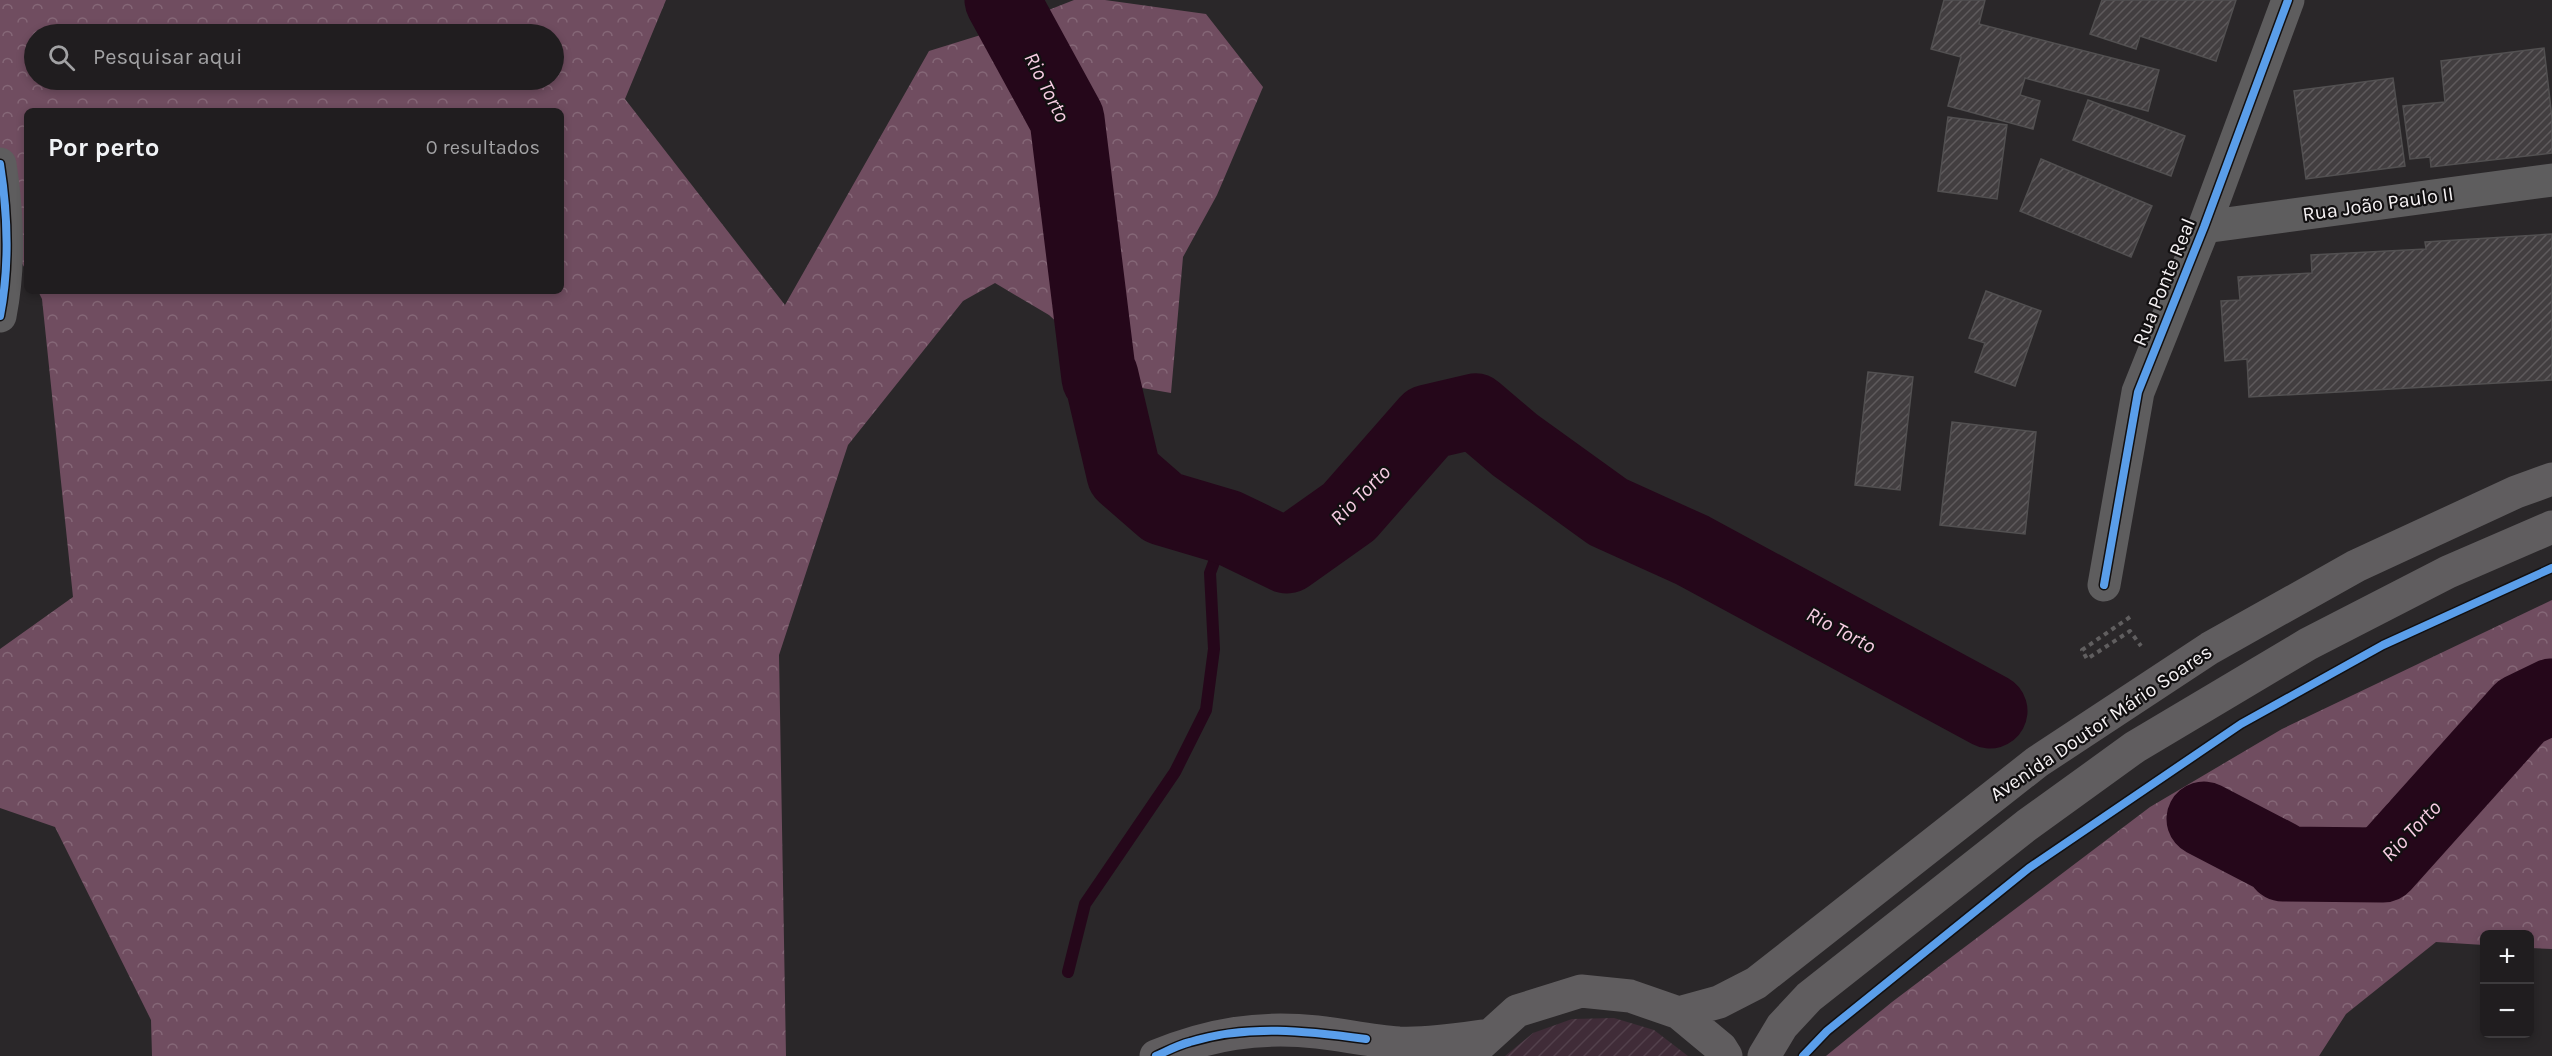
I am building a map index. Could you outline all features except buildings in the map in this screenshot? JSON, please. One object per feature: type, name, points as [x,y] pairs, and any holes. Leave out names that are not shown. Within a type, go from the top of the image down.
[{"type":"main road","name":"Avenida Doutor Mário Soares","points":[[1679,1013],[1719,1002],[1756,983],[2037,762],[2210,648],[2356,566],[2516,492],[2552,479]]},
{"type":"main road","name":"Avenida Doutor Mário Soares","points":[[1764,1056],[1782,1026],[1809,997],[2027,825],[2135,747],[2308,644],[2448,572],[2552,527]]},
{"type":"main road","points":[[1156,1056],[1190,1042],[1240,1032],[1276,1030],[1398,1042],[1480,1046],[1517,1011],[1581,991],[1630,996],[1679,1013],[1721,1048],[1726,1056]]},
{"type":"street","name":"Rua Ponte Real","points":[[2104,585],[2138,392],[2204,227],[2288,0]]},
{"type":"street","points":[[0,164],[7,222],[7,257],[0,316]]},
{"type":"street","name":"Rua João Paulo II","points":[[2204,227],[2552,180]]},
{"type":"path","points":[[2130,617],[2082,650],[2087,659],[2130,631],[2141,646]]},
{"type":"green space","points":[[0,0],[666,0],[625,99],[785,305],[929,51],[1000,29],[1074,0],[1105,0],[1206,14],[1263,87],[1217,195],[1183,257],[1171,393],[1125,385],[1049,315],[995,283],[963,301],[848,445],[779,655],[786,1056],[152,1056],[151,1020],[55,827],[0,808],[0,649],[73,597],[42,299],[40,294],[564,294],[564,108],[24,108],[24,267],[0,225]]},
{"type":"green space","points":[[2552,600],[2552,949],[2534,948],[2534,930],[2480,930],[2480,945],[2436,942],[2346,1014],[2319,1056],[1826,1056],[1892,1002],[2150,807],[2282,729]]},
{"type":"shaded area","points":[[1614,1018],[1654,1030],[1688,1056],[1505,1056],[1533,1033],[1572,1019]]},
{"type":"waterway","name":"Rio Torto","points":[[1002,0],[1067,119],[1099,378],[1101,376],[1124,474],[1163,508],[1227,527],[1287,556],[1349,512],[1428,422],[1475,411],[1515,445],[1608,512],[1692,550],[1990,711]]},
{"type":"waterway","points":[[1068,972],[1085,904],[1175,772],[1206,710],[1214,649],[1210,573],[1227,527]]},
{"type":"waterway","name":"Rio Torto","points":[[2204,819],[2279,858],[2283,864],[2383,865],[2521,711],[2552,696]]},
{"type":"cycle path","points":[[2104,585],[2138,392],[2204,227],[2288,0]]},
{"type":"cycle path","points":[[0,164],[7,240],[0,316]]},
{"type":"cycle path","points":[[1803,1056],[1827,1031],[2029,868],[2241,724],[2383,645],[2552,568]]},
{"type":"cycle path","points":[[1156,1056],[1181,1045],[1212,1036],[1256,1031],[1300,1032],[1366,1039]]}]
